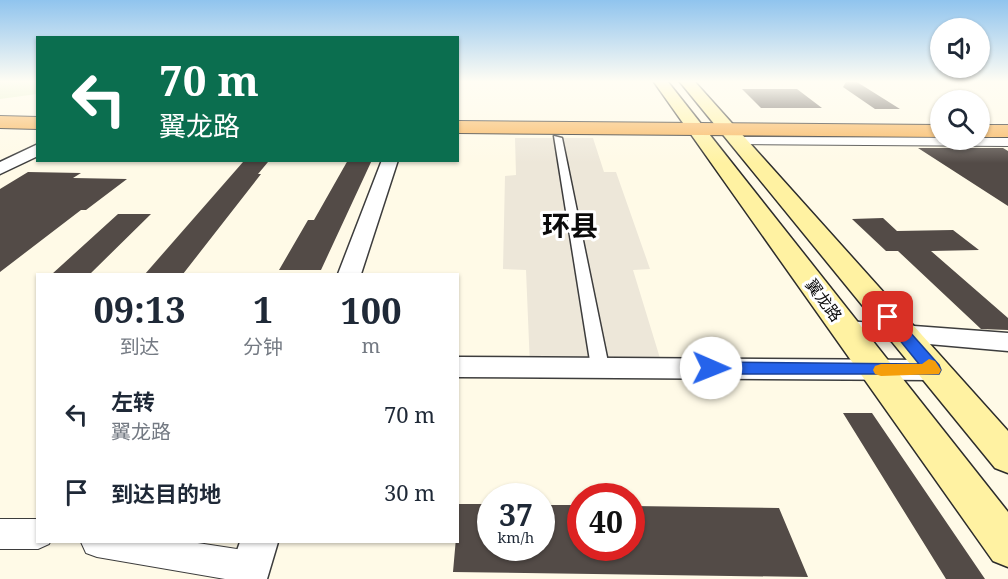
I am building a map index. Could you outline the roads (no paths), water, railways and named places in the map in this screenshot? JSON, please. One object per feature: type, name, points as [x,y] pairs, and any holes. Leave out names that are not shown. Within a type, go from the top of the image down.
[{"type":"highway","points":[[0,120],[36,120]]},
{"type":"highway","points":[[459,123],[715,130],[930,126]]},
{"type":"highway","points":[[990,132],[1008,126]]},
{"type":"highway","points":[[459,128],[930,131]]},
{"type":"highway","points":[[990,133],[1008,131]]},
{"type":"main road","name":"翼龙路","points":[[691,109],[715,130],[903,334],[1008,457]]},
{"type":"main road","name":"翼龙路","points":[[703,109],[847,330],[1008,546]]},
{"type":"street","points":[[715,130],[930,133]]},
{"type":"street","points":[[990,136],[1008,142]]},
{"type":"street","points":[[557,138],[600,368]]},
{"type":"street","points":[[0,169],[36,150]]},
{"type":"street","points":[[349,273],[389,162]]},
{"type":"street","points":[[847,330],[1008,342]]},
{"type":"street","points":[[459,367],[933,370]]},
{"type":"street","points":[[0,534],[36,534]]},
{"type":"street","points":[[104,543],[252,563]]},
{"type":"district","name":"环县","points":[[570,226]]}]
